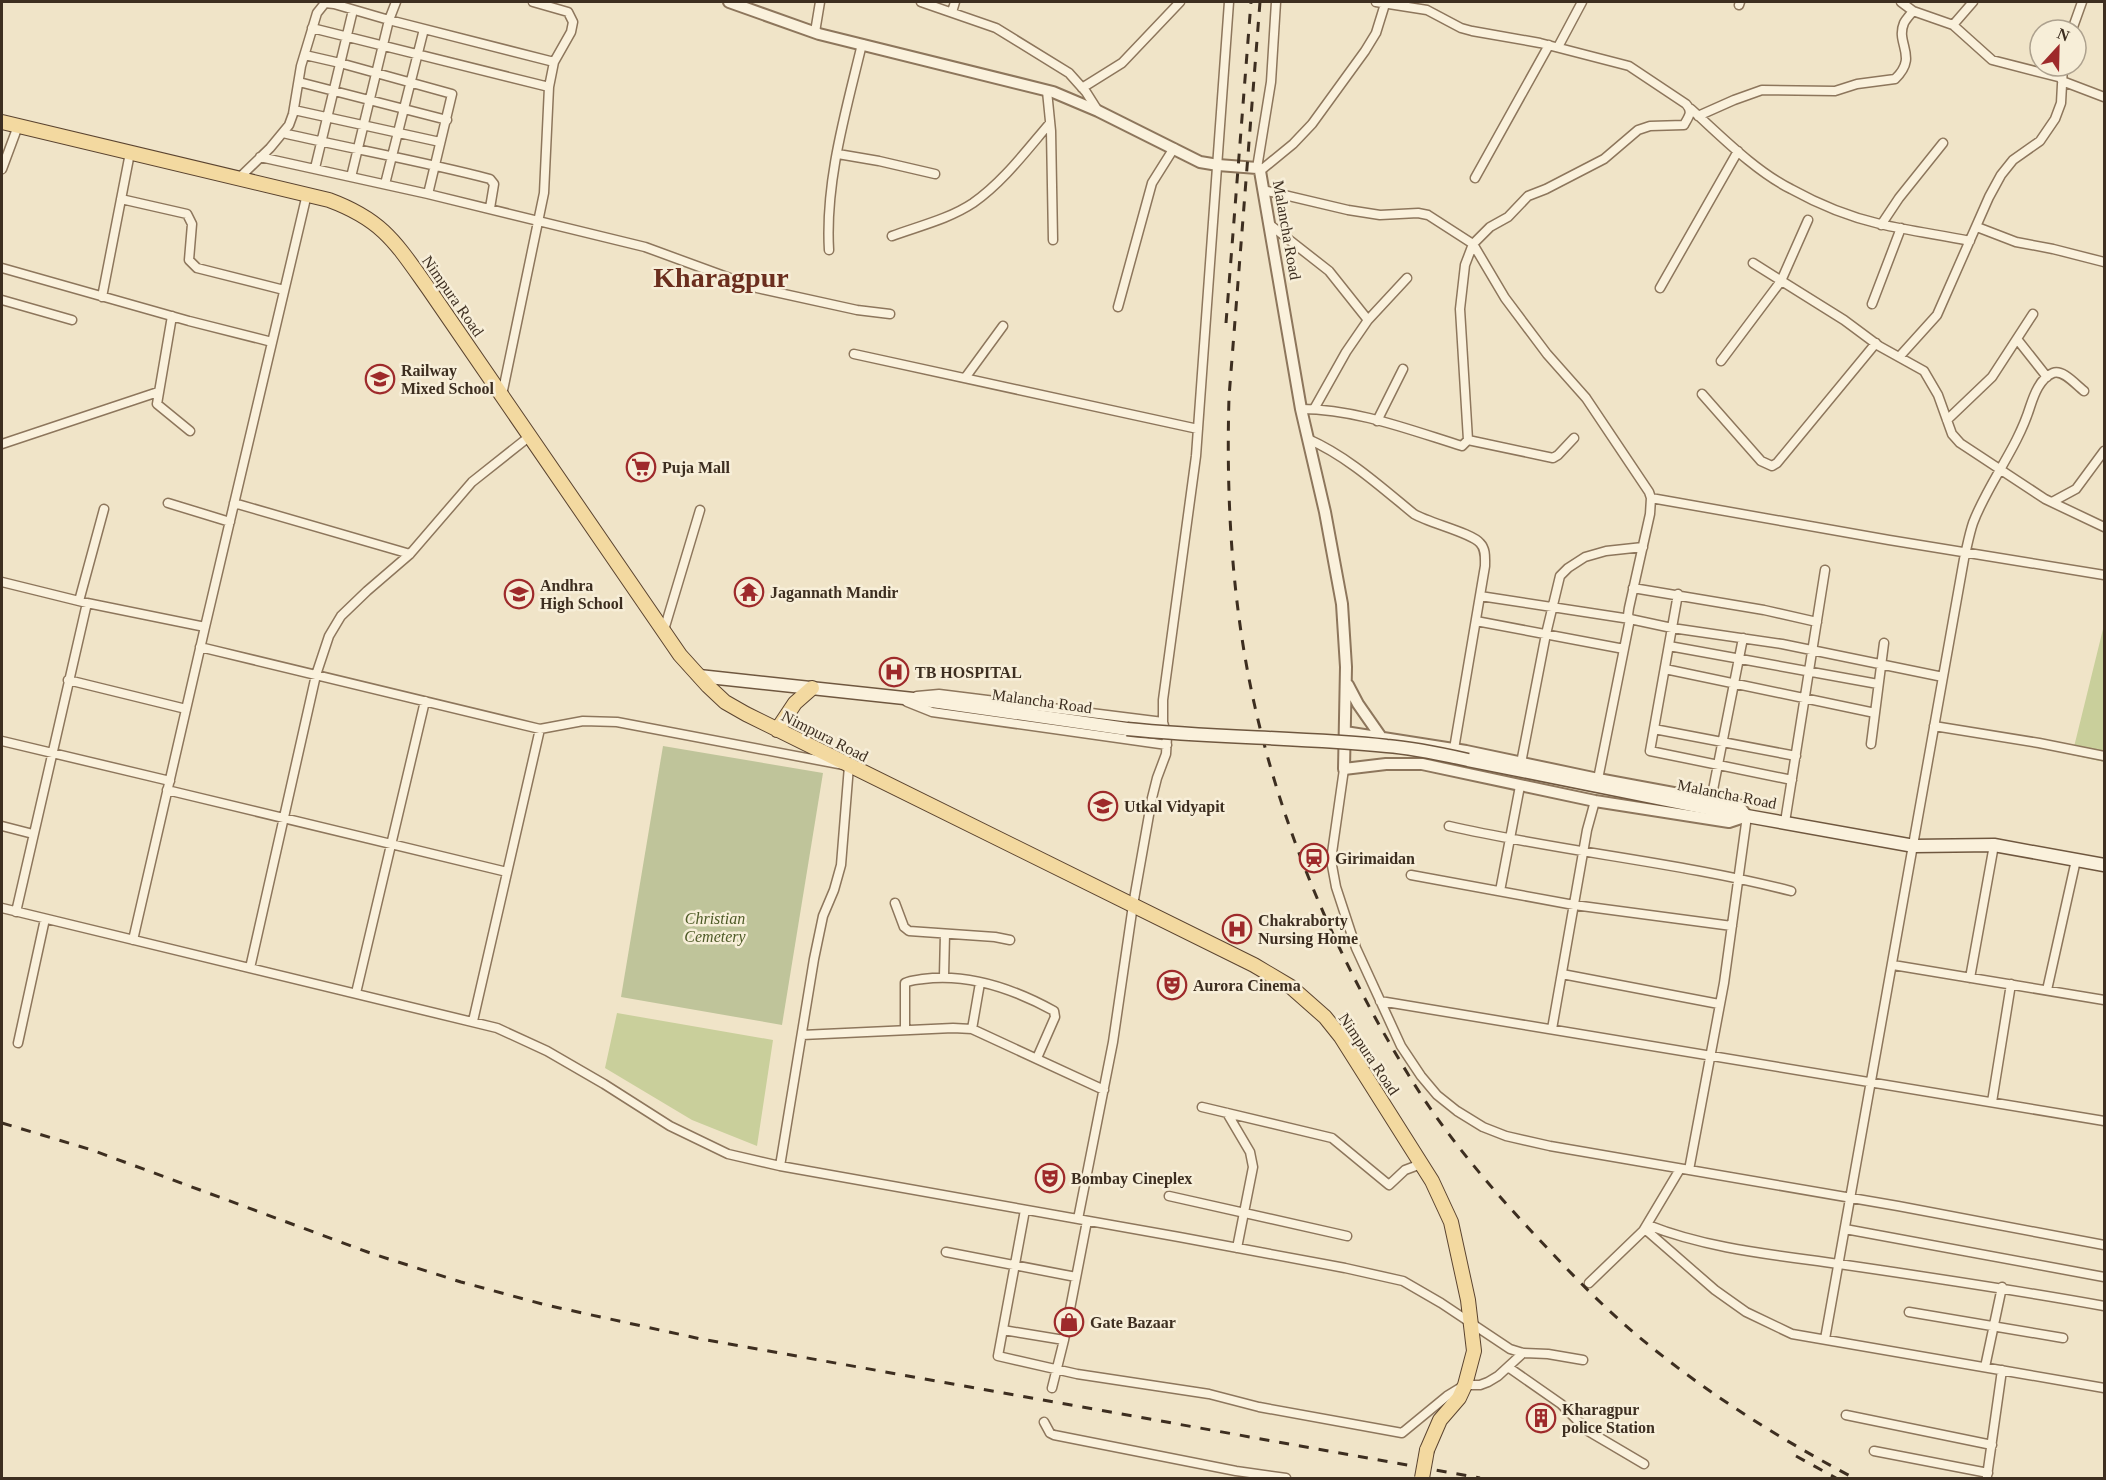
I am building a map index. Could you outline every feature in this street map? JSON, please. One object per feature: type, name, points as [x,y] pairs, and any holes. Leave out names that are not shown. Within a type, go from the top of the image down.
[{"type":"main road","name":"Nimpura Road","points":[[2,122],[307,194],[361,213],[375,222],[395,242],[680,655],[726,702],[849,766],[1254,965],[1291,987],[1325,1017],[1361,1067],[1432,1181],[1451,1222],[1472,1325],[1474,1351],[1465,1386],[1459,1398],[1440,1420],[1427,1450],[1422,1479]]},
{"type":"main road","name":"Malancha Road","points":[[699,676],[895,697],[1181,735],[1332,741],[1389,746],[1914,846],[1994,845],[2104,865]]},
{"type":"main road","points":[[777,730],[795,703],[812,688]]},
{"type":"street","points":[[351,177],[389,20],[396,2]]},
{"type":"street","points":[[502,395],[544,193],[549,87],[554,62],[571,32],[573,22],[571,16],[561,10],[533,2]]},
{"type":"street","name":"Malancha Road","points":[[729,2],[815,32],[861,45],[1047,91],[1098,111],[1200,162],[1258,169],[1301,409],[1325,512],[1342,604],[1346,682],[1344,769]]},
{"type":"street","points":[[815,32],[820,2]]},
{"type":"street","points":[[921,2],[996,28],[1069,74],[1098,111]]},
{"type":"street","points":[[952,12],[955,2]]},
{"type":"street","points":[[1082,88],[1122,63],[1180,2]]},
{"type":"street","points":[[1052,1388],[1058,1369],[1076,1277],[1082,1220],[1152,798],[1167,745],[1162,700],[1196,456],[1229,2]]},
{"type":"street","points":[[1258,169],[1271,82],[1276,2]]},
{"type":"street","points":[[1475,178],[1553,46],[1582,2]]},
{"type":"street","points":[[1901,2],[1913,11],[1953,25],[1992,60],[2062,80],[2104,97]]},
{"type":"street","points":[[1953,25],[1973,2]]},
{"type":"street","points":[[2076,18],[2082,2]]},
{"type":"street","points":[[239,178],[260,158],[288,125],[294,110],[312,28],[320,7],[325,3],[554,62]]},
{"type":"street","points":[[1258,169],[1293,144],[1312,124],[1376,33],[1380,3],[1404,4],[1427,10],[1461,28],[1553,46],[1629,66],[1686,104],[1738,151],[1790,189],[1859,219],[1970,241]]},
{"type":"street","points":[[315,168],[353,9]]},
{"type":"street","points":[[1698,116],[1762,90],[1835,91],[1857,84],[1895,79],[1906,66],[1903,28],[1904,22],[1913,11]]},
{"type":"street","points":[[312,28],[549,87]]},
{"type":"street","points":[[385,184],[424,29]]},
{"type":"street","points":[[829,250],[829,204],[861,45]]},
{"type":"street","points":[[305,55],[452,94],[428,194]]},
{"type":"street","points":[[1900,356],[1937,315],[1989,197],[2005,168],[2036,145],[2046,133],[2060,109],[2062,80]]},
{"type":"street","points":[[299,82],[447,120]]},
{"type":"street","points":[[1047,91],[1053,240]]},
{"type":"street","points":[[294,110],[440,142]]},
{"type":"street","points":[[1301,409],[1314,409],[1377,421],[1462,446],[1468,440],[1460,309],[1465,265],[1473,244],[1490,227],[1508,217],[1528,196],[1604,159],[1638,130],[1650,126],[1684,125],[1691,110]]},
{"type":"street","points":[[892,236],[953,214],[972,203],[1005,176],[1050,123]]},
{"type":"street","points":[[2,169],[18,126]]},
{"type":"street","points":[[283,133],[434,164],[493,181],[490,208]]},
{"type":"street","points":[[1881,225],[1943,142]]},
{"type":"street","points":[[1118,307],[1152,183],[1174,148]]},
{"type":"street","points":[[1660,288],[1738,151]]},
{"type":"street","points":[[102,297],[130,153]]},
{"type":"street","points":[[838,154],[935,174]]},
{"type":"street","points":[[260,158],[315,168],[490,208],[645,247],[749,286],[825,304],[890,314]]},
{"type":"street","points":[[1263,190],[1380,215],[1418,213],[1428,215],[1473,244],[1505,298],[1547,354],[1587,398],[1652,498],[1598,779]]},
{"type":"street","points":[[133,940],[307,194]]},
{"type":"street","points":[[122,199],[187,214],[192,224],[189,260],[197,268],[284,290]]},
{"type":"street","points":[[1721,361],[1781,281],[1808,220]]},
{"type":"street","points":[[1269,224],[1329,271],[1368,320]]},
{"type":"street","points":[[1977,227],[2016,242],[2104,262]]},
{"type":"street","points":[[1872,304],[1901,228]]},
{"type":"street","points":[[1753,263],[1923,371],[1930,380],[1954,438],[2052,502],[2104,527]]},
{"type":"street","points":[[2,268],[272,342]]},
{"type":"street","points":[[1314,409],[1346,352],[1368,320],[1407,278]]},
{"type":"street","points":[[2,300],[72,320]]},
{"type":"street","points":[[1947,420],[1992,377],[2033,314]]},
{"type":"street","points":[[172,316],[157,404],[190,431]]},
{"type":"street","points":[[965,378],[1003,326]]},
{"type":"street","points":[[2017,339],[2047,377]]},
{"type":"street","points":[[1702,394],[1761,461],[1772,466],[1777,463],[1876,343]]},
{"type":"street","points":[[854,354],[1198,429]]},
{"type":"street","points":[[1377,421],[1403,369]]},
{"type":"street","points":[[1826,1339],[1934,726],[1973,524],[2017,440],[2035,393],[2047,377],[2053,373],[2063,374],[2084,391]]},
{"type":"street","points":[[2,444],[158,392]]},
{"type":"street","points":[[250,968],[316,675],[329,636],[341,616],[410,554],[466,488],[530,436]]},
{"type":"street","points":[[1468,440],[1546,458],[1558,455],[1574,438]]},
{"type":"street","points":[[1308,439],[1336,455],[1414,514],[1480,543],[1485,554],[1480,596],[1455,749]]},
{"type":"street","points":[[2052,502],[2076,489],[2104,453]]},
{"type":"street","points":[[1652,498],[2104,575]]},
{"type":"street","points":[[168,503],[230,522]]},
{"type":"street","points":[[234,503],[410,554]]},
{"type":"street","points":[[16,912],[104,509]]},
{"type":"street","points":[[664,630],[700,510]]},
{"type":"street","points":[[1521,763],[1551,608],[1560,576],[1585,557],[1606,551],[1642,547]]},
{"type":"street","points":[[1785,822],[1826,570]]},
{"type":"street","points":[[2,582],[83,602],[205,627]]},
{"type":"street","points":[[1633,588],[1678,594],[1817,622]]},
{"type":"street","points":[[1678,594],[1650,751],[1791,780]]},
{"type":"street","points":[[1480,596],[1630,619],[1943,677]]},
{"type":"street","points":[[1476,621],[1624,649]]},
{"type":"street","points":[[1711,800],[1743,639]]},
{"type":"street","points":[[1871,744],[1884,643]]},
{"type":"street","points":[[1669,646],[1878,684]]},
{"type":"street","points":[[200,647],[540,729],[583,721],[617,722],[849,766],[841,865],[823,916],[780,1166]]},
{"type":"street","points":[[1665,669],[1875,713]]},
{"type":"street","points":[[68,680],[186,709]]},
{"type":"street","points":[[1346,682],[1381,737]]},
{"type":"street","points":[[895,697],[939,694],[1163,722]]},
{"type":"street","points":[[895,697],[932,711],[1167,745]]},
{"type":"street","points":[[356,993],[425,701]]},
{"type":"street","points":[[1934,726],[2104,756]]},
{"type":"street","points":[[473,1021],[540,729]]},
{"type":"street","points":[[1654,729],[1796,756]]},
{"type":"street","points":[[1345,732],[1455,749],[1738,805],[1748,816]]},
{"type":"street","points":[[2,741],[170,781]]},
{"type":"street","points":[[1748,816],[1729,822],[1595,801],[1422,764],[1386,764],[1344,769],[1331,860],[1336,887],[1356,948],[1401,1046],[1437,1095],[1483,1127],[1506,1136],[1550,1146],[2104,1245]]},
{"type":"street","points":[[1500,891],[1520,786]]},
{"type":"street","points":[[168,790],[507,872]]},
{"type":"street","points":[[1552,1029],[1583,852],[1595,801]]},
{"type":"street","points":[[1689,1170],[1732,927],[1748,816]]},
{"type":"street","points":[[2,826],[33,834]]},
{"type":"street","points":[[1449,826],[1510,840],[1739,878],[1791,891]]},
{"type":"street","points":[[1970,978],[1994,845]]},
{"type":"street","points":[[2047,990],[2076,860]]},
{"type":"street","points":[[1411,875],[1574,905],[1732,927]]},
{"type":"street","points":[[896,903],[904,927],[909,931],[1010,940]]},
{"type":"street","points":[[2,908],[497,1028],[547,1051],[670,1126],[728,1154],[780,1166],[1237,1248],[1403,1281],[1441,1303],[1504,1346],[1523,1353],[1548,1354],[1583,1360]]},
{"type":"street","points":[[18,1043],[45,919]]},
{"type":"street","points":[[944,976],[945,934]]},
{"type":"street","points":[[1893,965],[2104,1000]]},
{"type":"street","points":[[1562,974],[1719,1004]]},
{"type":"street","points":[[905,1030],[905,982],[944,976],[980,983],[1021,994],[1055,1013],[1037,1058]]},
{"type":"street","points":[[972,1029],[980,983]]},
{"type":"street","points":[[1992,1102],[2011,984]]},
{"type":"street","points":[[1380,1001],[2104,1121]]},
{"type":"street","points":[[802,1035],[972,1029],[1104,1090]]},
{"type":"street","points":[[1202,1107],[1332,1138],[1389,1185],[1405,1170],[1421,1164]]},
{"type":"street","points":[[1227,1113],[1252,1158],[1253,1167],[1237,1248]]},
{"type":"street","points":[[1589,1283],[1647,1227],[1680,1169]]},
{"type":"street","points":[[1169,1196],[1347,1236]]},
{"type":"street","points":[[1025,1210],[998,1356],[1058,1369],[1199,1392],[1259,1407],[1402,1433],[1429,1410],[1465,1386],[1488,1382],[1523,1353]]},
{"type":"street","points":[[1647,1227],[1744,1250],[2002,1287],[2104,1306]]},
{"type":"street","points":[[1647,1227],[1706,1284],[1746,1311],[1792,1334],[2104,1388]]},
{"type":"street","points":[[1845,1229],[2104,1277]]},
{"type":"street","points":[[946,1252],[1076,1277]]},
{"type":"street","points":[[1985,1367],[2002,1287]]},
{"type":"street","points":[[1909,1311],[2063,1338]]},
{"type":"street","points":[[1003,1330],[1064,1340]]},
{"type":"street","points":[[1508,1367],[1561,1404],[1588,1431],[1644,1464]]},
{"type":"street","points":[[1874,1451],[1987,1476],[2002,1370]]},
{"type":"street","points":[[1846,1415],[1992,1445]]},
{"type":"street","points":[[1044,1422],[1050,1433],[1054,1435],[1286,1479]]},
{"type":"green space","points":[[2104,625],[2104,762],[2072,755]]},
{"type":"green space","name":"Christian Cemetery","points":[[663,746],[823,773],[782,1025],[621,997]]},
{"type":"green space","points":[[617,1013],[773,1040],[757,1146],[692,1120],[605,1068]]},
{"type":"railway","points":[[1226,323],[1251,2]]},
{"type":"railway","points":[[1260,2],[1229,397],[1230,514],[1236,592],[1247,669],[1267,756],[1299,852],[1338,946],[1385,1035],[1442,1125],[1496,1192],[1573,1276],[1605,1307],[1664,1357],[1743,1413],[1854,1478]]},
{"type":"railway","points":[[2,1123],[92,1150],[373,1254],[461,1282],[546,1305],[701,1339],[1480,1478]]},
{"type":"railway","points":[[1796,1456],[1836,1478]]},
{"type":"place","name":"Railway Mixed School","points":[[380,379]]},
{"type":"place","name":"Puja Mall","points":[[641,467]]},
{"type":"place","name":"Jagannath Mandir","points":[[749,592]]},
{"type":"place","name":"Andhra High School","points":[[519,594]]},
{"type":"place","name":"TB HOSPITAL","points":[[894,672]]},
{"type":"place","name":"Utkal Vidyapit","points":[[1103,806]]},
{"type":"place","name":"Girimaidan","points":[[1314,858]]},
{"type":"place","name":"Chakraborty Nursing Home","points":[[1237,929]]},
{"type":"place","name":"Aurora Cinema","points":[[1172,985]]},
{"type":"place","name":"Bombay Cineplex","points":[[1050,1178]]},
{"type":"place","name":"Gate Bazaar","points":[[1069,1322]]},
{"type":"place","name":"Kharagpur police Station","points":[[1541,1418]]},
{"type":"district","name":"Kharagpur","points":[[721,277]]}]
